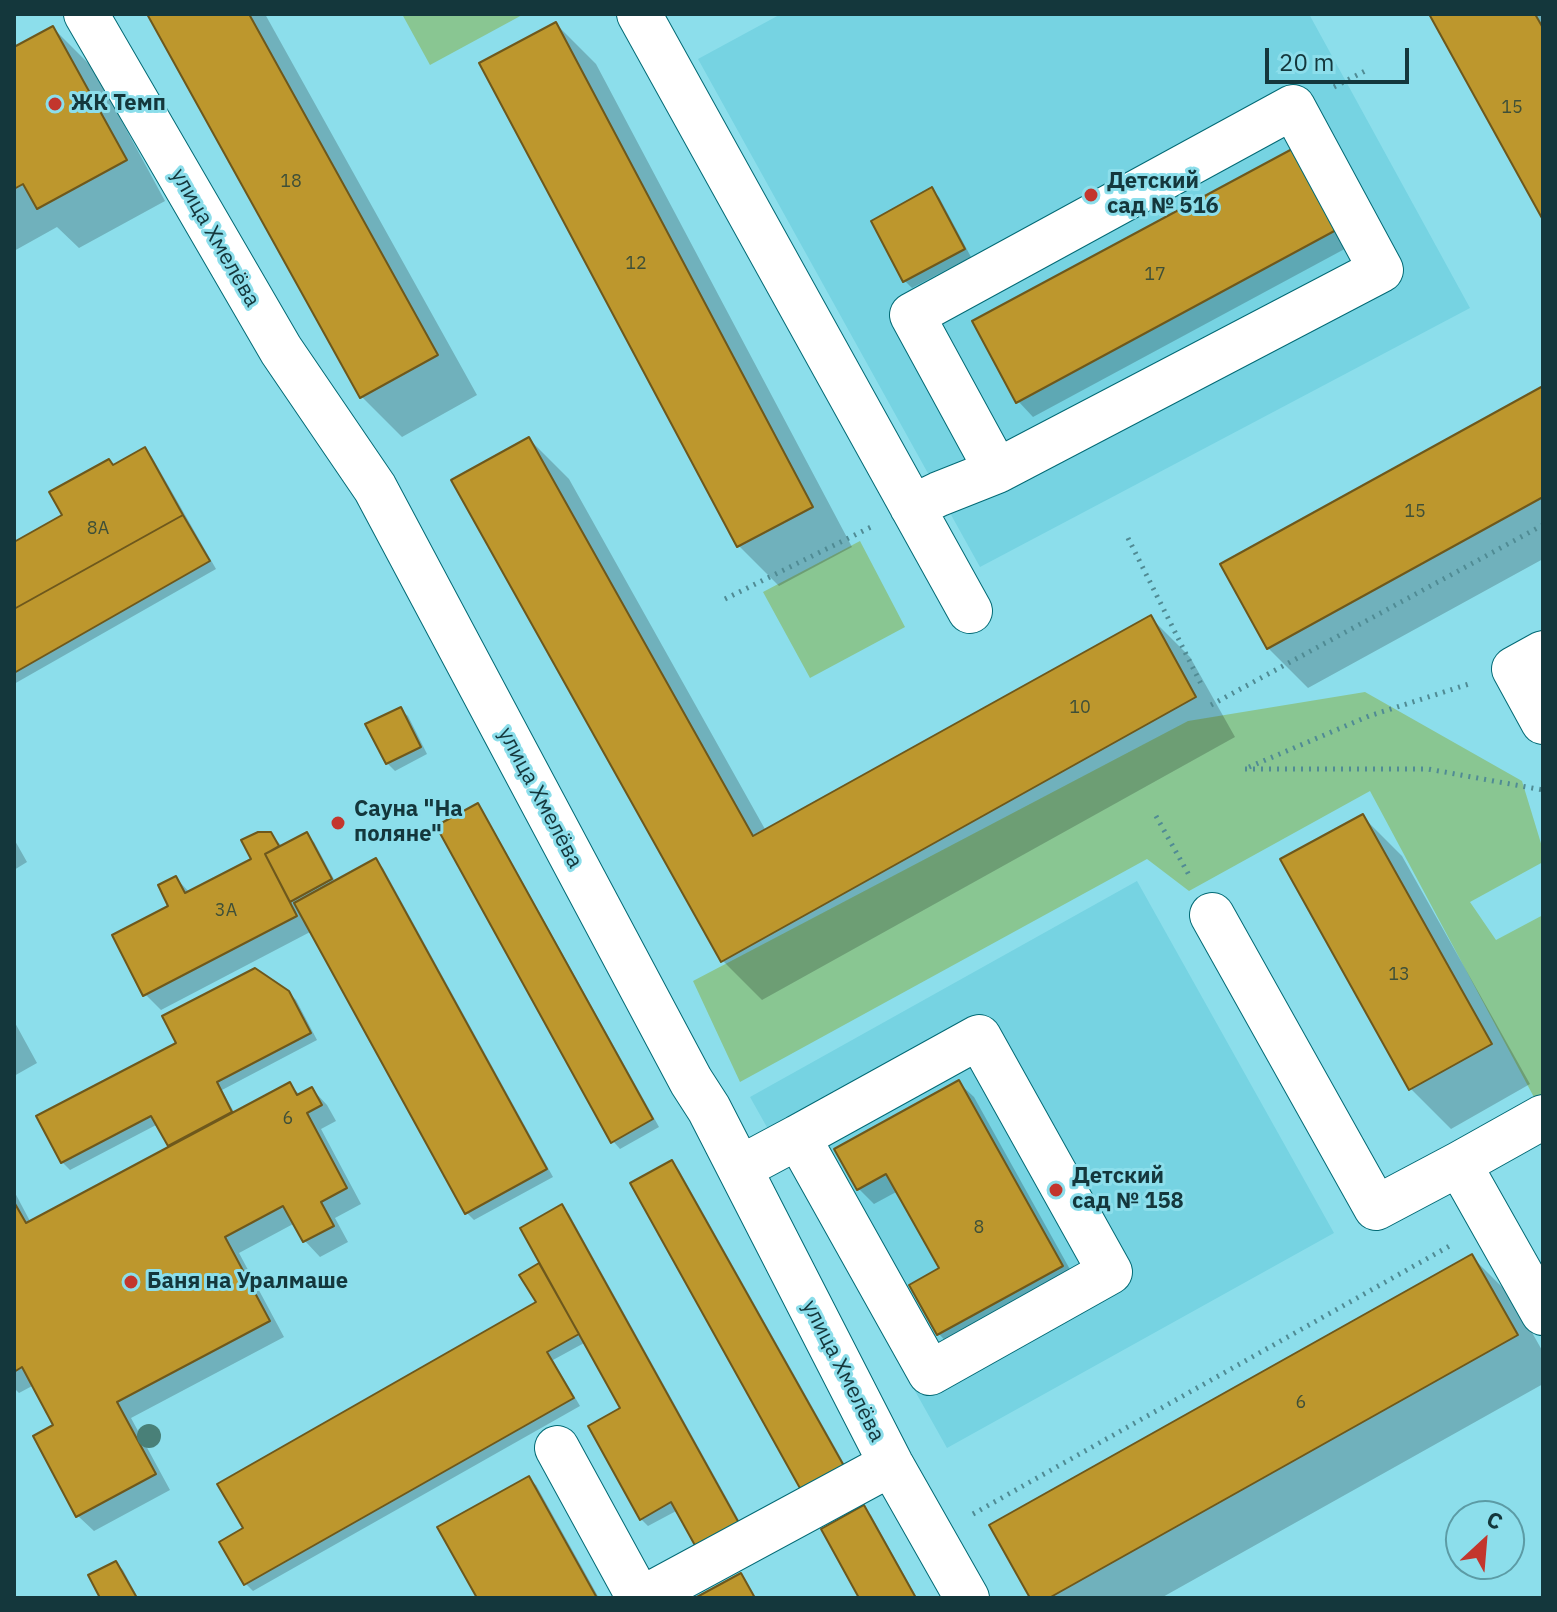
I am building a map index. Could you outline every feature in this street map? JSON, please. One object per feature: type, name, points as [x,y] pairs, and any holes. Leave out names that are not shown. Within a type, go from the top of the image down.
[{"type":"street","name":"улица Хмелёва","points":[[86,14],[281,350],[375,488],[740,1168],[891,1464],[967,1598]]},
{"type":"street","points":[[639,14],[970,611]]},
{"type":"street","points":[[912,507],[997,471],[1381,270],[1293,107],[912,315],[997,471]]},
{"type":"street","points":[[1528,661],[1543,722]]},
{"type":"street","points":[[1212,915],[1376,1208],[1543,1117]]},
{"type":"street","points":[[740,1168],[979,1037],[1110,1272],[930,1373],[798,1137]]},
{"type":"street","points":[[1459,1164],[1543,1313]]},
{"type":"street","points":[[557,1448],[641,1598],[891,1464]]},
{"type":"path","points":[[725,599],[912,507]]},
{"type":"path","points":[[1211,705],[1543,525]]},
{"type":"path","points":[[1128,538],[1203,688]]},
{"type":"path","points":[[1528,661],[1369,716],[1245,769],[1428,769],[1543,790]]},
{"type":"path","points":[[1156,816],[1212,915]]},
{"type":"path","points":[[963,1520],[1492,1222]]},
{"type":"shaded area","name":"Детский сад № 516","points":[[781,14],[1309,14],[1470,308],[980,567],[698,59]]},
{"type":"shaded area","name":"Детский сад № 158","points":[[1137,881],[1334,1233],[947,1448],[750,1097]]},
{"type":"green space","points":[[402,14],[524,14],[430,65]]},
{"type":"green space","points":[[860,541],[905,627],[810,678],[763,592]]},
{"type":"green space","points":[[1365,692],[1522,781],[1543,850],[1543,862],[1470,902],[1496,940],[1543,915],[1543,1114],[1370,791],[1189,891],[1147,859],[740,1082],[693,981],[1188,721]]},
{"type":"building","points":[[147,14],[249,14],[438,355],[360,398]]},
{"type":"building","points":[[1429,14],[1535,14],[1543,28],[1543,220]]},
{"type":"building","points":[[556,22],[813,507],[737,547],[479,63]]},
{"type":"building","name":"ЖК Темп","points":[[53,26],[127,160],[37,209],[23,184],[14,189],[14,47]]},
{"type":"building","points":[[1294,148],[1338,229],[1016,403],[972,321]]},
{"type":"building","points":[[932,187],[965,249],[903,282],[871,221]]},
{"type":"building","points":[[1543,386],[1543,497],[1267,649],[1220,564]]},
{"type":"building","points":[[529,437],[753,836],[1151,615],[1196,697],[721,962],[451,480]]},
{"type":"building","points":[[145,447],[183,515],[14,609],[14,542],[62,515],[49,492],[109,459],[113,465]]},
{"type":"building","points":[[183,515],[210,561],[14,673],[14,609]]},
{"type":"building","points":[[401,707],[421,747],[386,764],[365,724]]},
{"type":"building","points":[[478,803],[653,1119],[611,1143],[436,826]]},
{"type":"building","points":[[1363,814],[1492,1044],[1409,1090],[1280,859]]},
{"type":"building","points":[[258,832],[271,832],[279,846],[265,854],[297,916],[143,996],[112,935],[168,906],[158,885],[176,876],[185,893],[251,859],[241,840]]},
{"type":"building","points":[[307,832],[332,879],[290,902],[265,854]]},
{"type":"building","points":[[376,858],[547,1169],[465,1214],[294,903]]},
{"type":"building","points":[[255,968],[289,991],[311,1033],[217,1082],[232,1112],[168,1146],[151,1116],[61,1163],[36,1116],[176,1043],[162,1016]]},
{"type":"building","points":[[959,1080],[1063,1266],[937,1335],[909,1285],[939,1268],[886,1174],[857,1190],[834,1149]]},
{"type":"building","name":"Баня на Уралмаше","points":[[290,1082],[297,1095],[312,1087],[322,1105],[307,1113],[347,1188],[321,1202],[334,1226],[303,1242],[283,1206],[225,1237],[270,1321],[117,1402],[156,1474],[76,1517],[33,1436],[53,1425],[22,1367],[14,1372],[14,1202],[26,1223]]},
{"type":"building","points":[[672,1160],[844,1466],[801,1490],[630,1183]]},
{"type":"building","points":[[562,1204],[740,1525],[697,1549],[671,1502],[640,1520],[588,1426],[620,1408],[520,1228]]},
{"type":"building","points":[[1472,1254],[1518,1335],[1049,1598],[1030,1598],[989,1525]]},
{"type":"building","points":[[539,1263],[579,1334],[547,1352],[574,1398],[244,1585],[219,1542],[243,1528],[217,1484],[536,1302],[519,1275]]},
{"type":"building","points":[[529,1476],[597,1598],[477,1598],[437,1527]]},
{"type":"building","points":[[864,1505],[916,1598],[859,1598],[821,1529]]},
{"type":"building","points":[[116,1561],[137,1598],[100,1598],[88,1575]]},
{"type":"building","points":[[741,1573],[755,1598],[695,1598]]},
{"type":"place","name":"ЖК Темп","points":[[55,104]]},
{"type":"place","name":"Детский сад № 516","points":[[1091,195]]},
{"type":"place","name":"Сауна \"На поляне\"","points":[[338,823]]},
{"type":"place","name":"Детский сад № 158","points":[[1056,1190]]},
{"type":"place","name":"Баня на Уралмаше","points":[[131,1282]]}]
